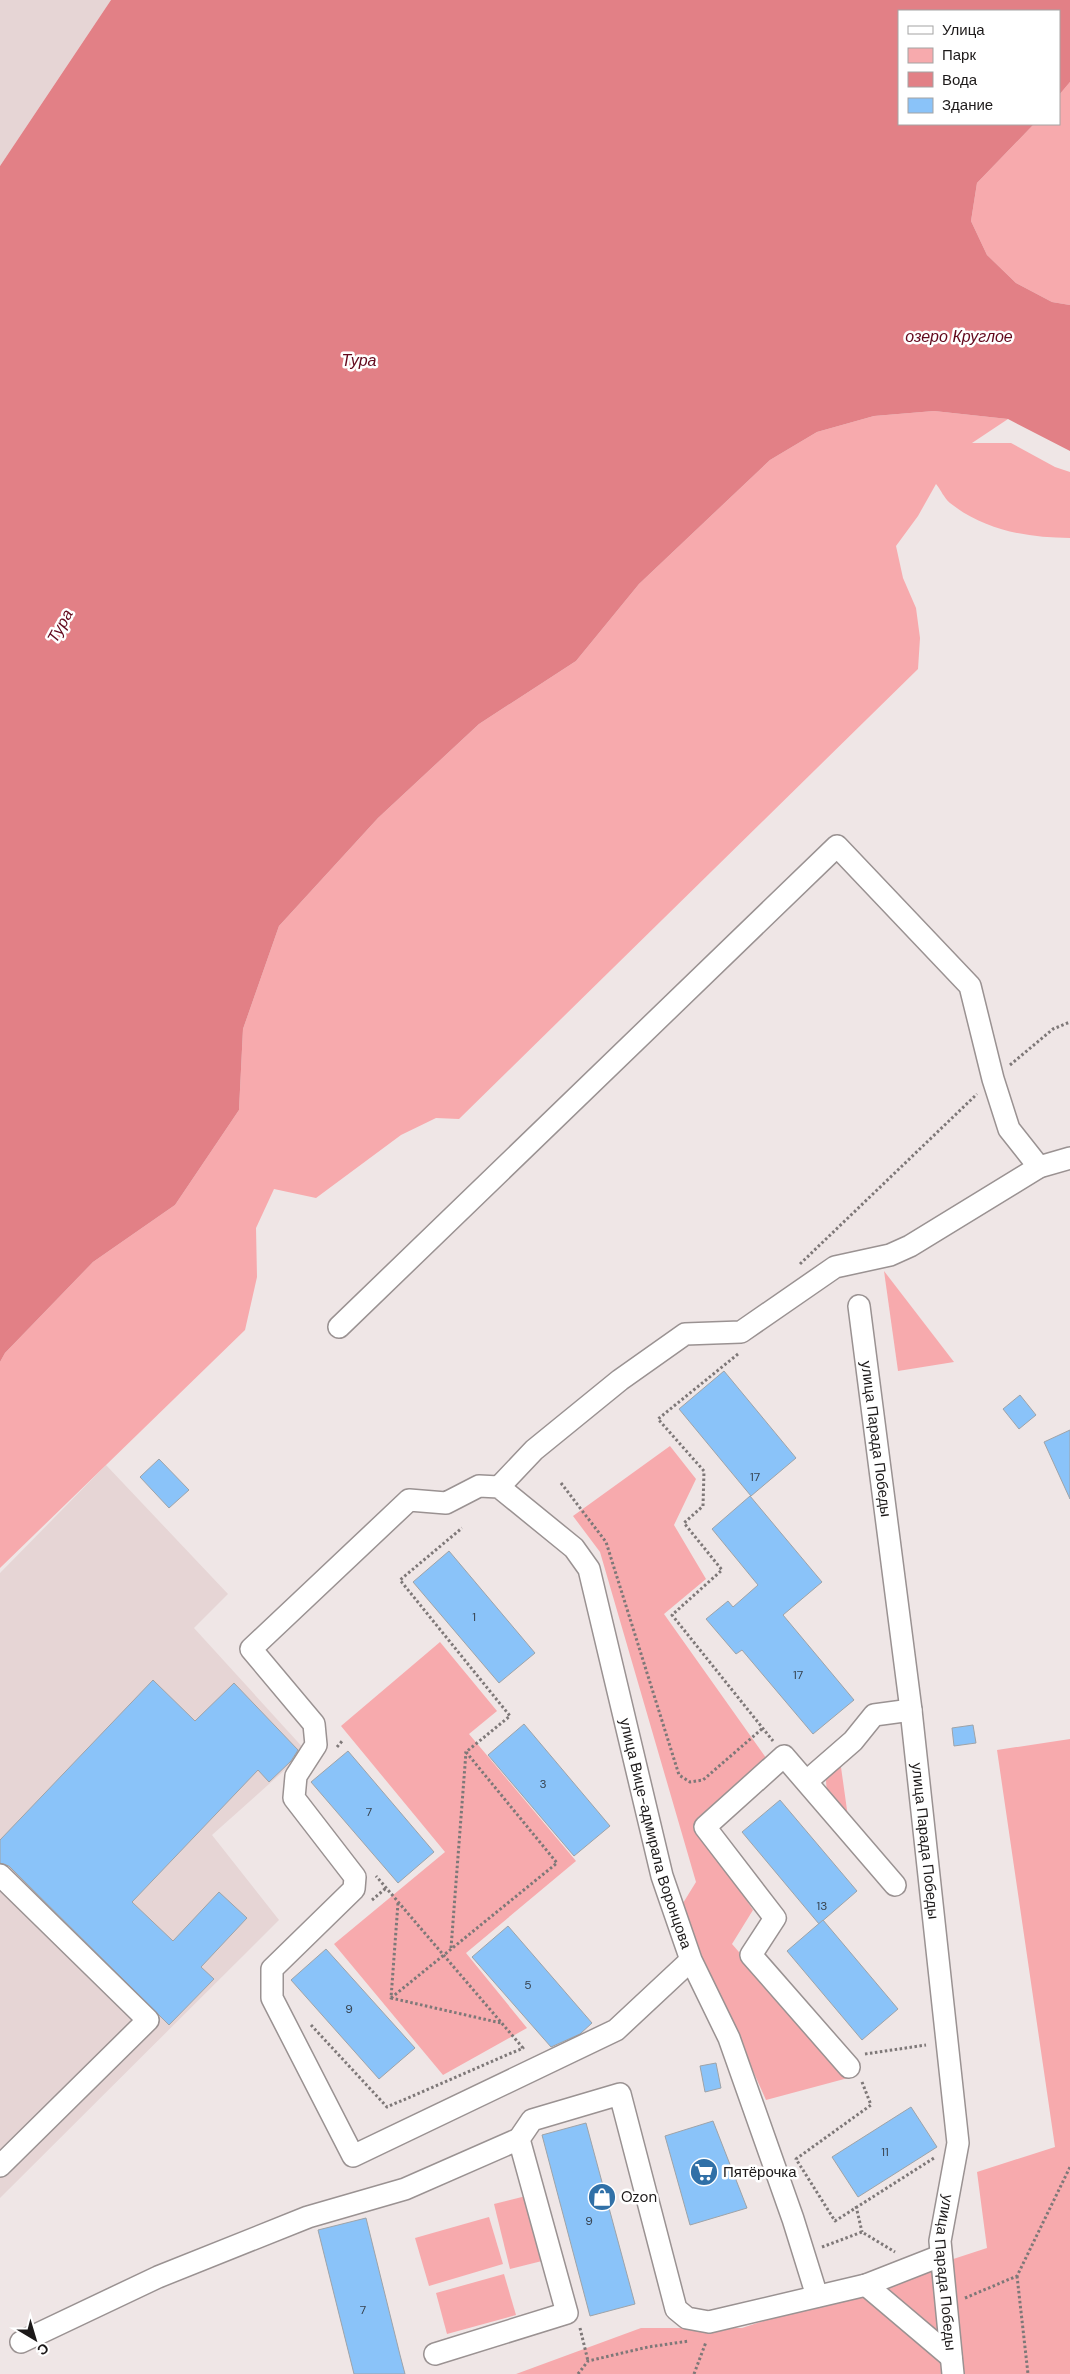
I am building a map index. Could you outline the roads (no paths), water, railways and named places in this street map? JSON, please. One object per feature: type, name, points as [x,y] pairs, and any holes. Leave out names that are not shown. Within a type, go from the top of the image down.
[{"type":"street","points":[[339,1327],[837,846],[970,986],[993,1079],[1009,1128],[1040,1167]]},
{"type":"street","points":[[690,1960],[616,2030],[353,2156],[272,1998],[272,1969],[354,1889],[355,1877],[294,1798],[296,1776],[316,1745],[314,1724],[251,1649],[409,1500],[446,1503],[480,1486],[499,1487],[534,1450],[620,1380],[685,1334],[742,1332],[835,1268],[890,1255],[903,1249],[1040,1167],[1070,1158]]},
{"type":"street","name":"улица Парада Победы","points":[[859,1306],[911,1710],[958,2143],[940,2242],[952,2366]]},
{"type":"street","name":"улица Вице-адмирала Воронцова","points":[[499,1487],[574,1548],[589,1569],[662,1876],[690,1960],[729,2038],[804,2254],[816,2296]]},
{"type":"street","points":[[807,1780],[853,1741],[874,1715],[911,1710]]},
{"type":"street","points":[[855,2074],[751,1955],[774,1918],[705,1827],[784,1756],[807,1780],[895,1885]]},
{"type":"street","points":[[0,1875],[148,2020],[0,2166]]},
{"type":"street","points":[[21,2342],[158,2277],[308,2217],[405,2189],[520,2139],[532,2120],[620,2094],[676,2309],[704,2331],[816,2296],[866,2285],[940,2256]]},
{"type":"street","points":[[435,2354],[567,2313],[520,2139]]},
{"type":"street","points":[[866,2285],[952,2366]]},
{"type":"water","name":"Тура","points":[[111,0],[1070,0],[1070,82],[1060,94],[1060,10],[898,10],[898,125],[1033,125],[977,183],[971,221],[987,255],[1016,283],[1052,302],[1070,305],[1070,451],[1008,419],[934,411],[874,416],[817,432],[770,460],[639,584],[576,661],[479,724],[378,818],[279,926],[243,1029],[239,1110],[175,1205],[93,1262],[5,1353],[0,1362],[0,166]]},
{"type":"place","name":"Пятёрочка","points":[[704,2172]]},
{"type":"place","name":"Ozon","points":[[602,2197]]},
{"type":"water label","name":"озеро Круглое","points":[[959,336]]}]
